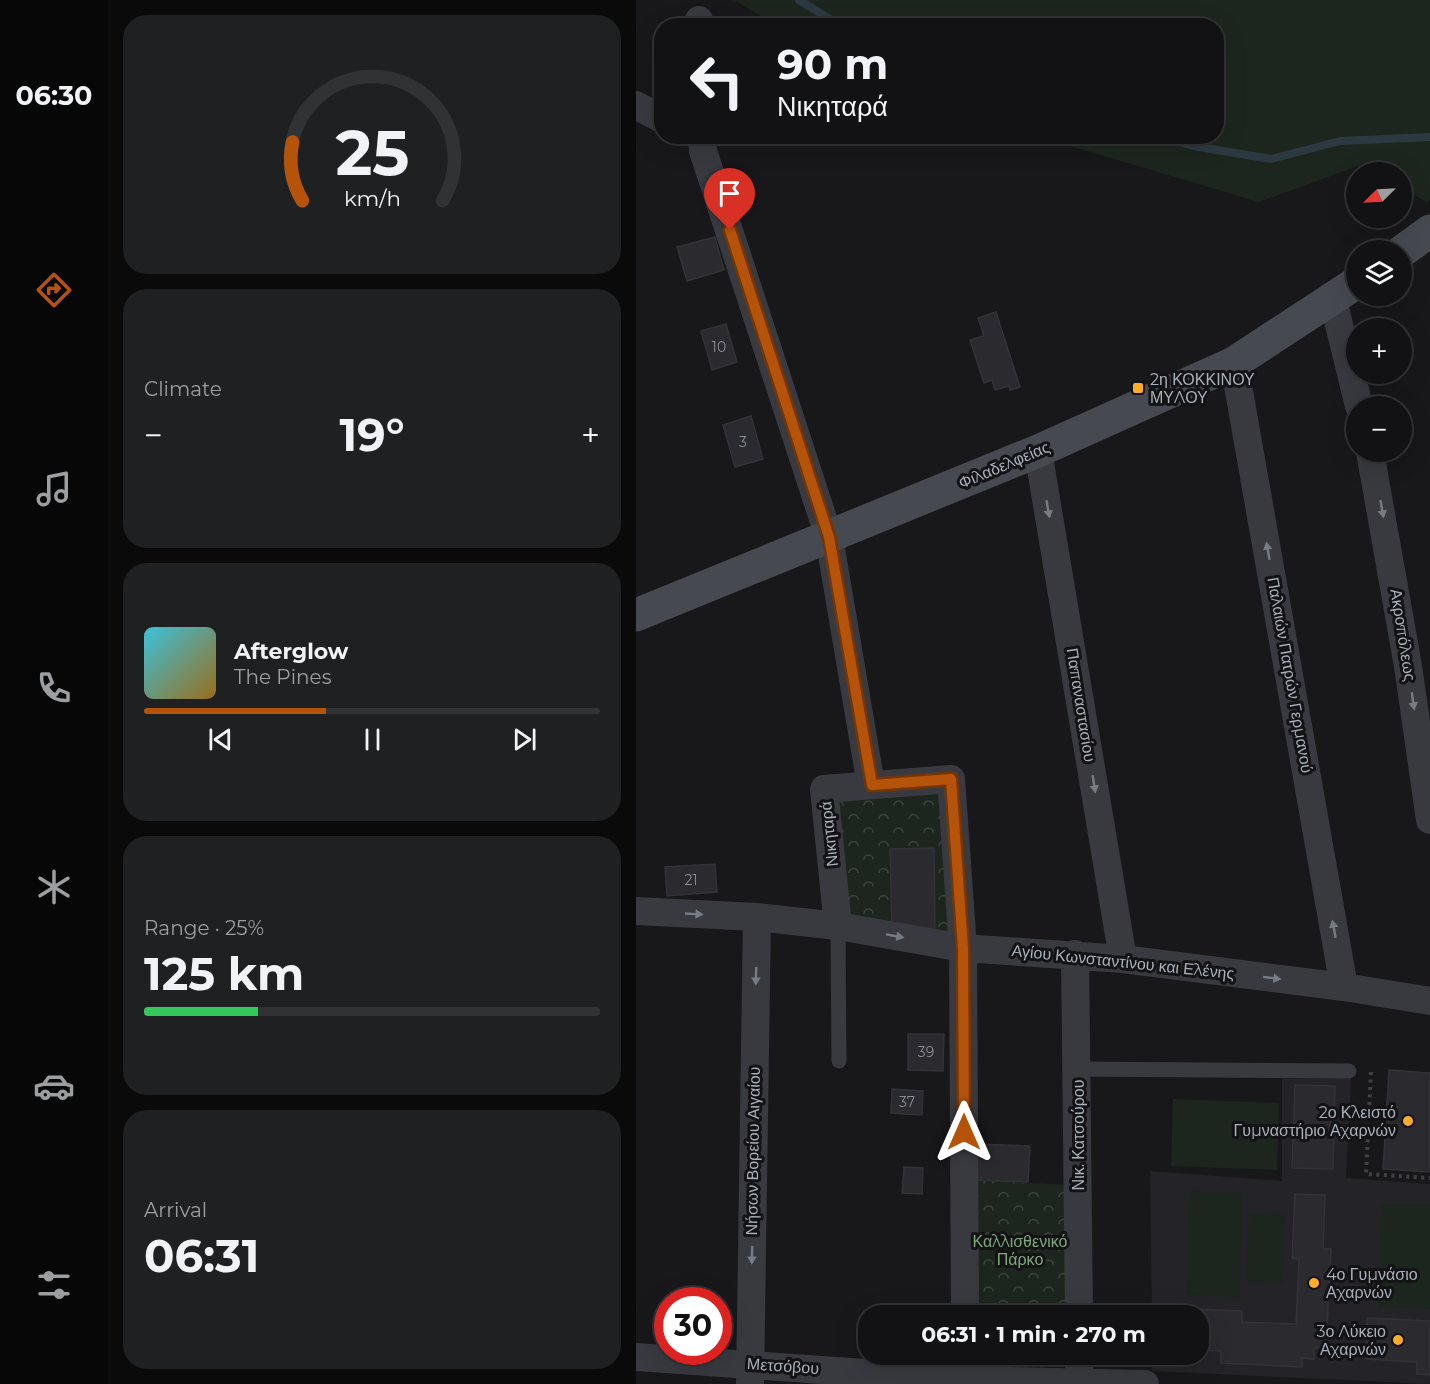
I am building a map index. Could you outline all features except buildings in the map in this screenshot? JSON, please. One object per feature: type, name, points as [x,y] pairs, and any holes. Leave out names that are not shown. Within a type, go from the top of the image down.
[{"type":"main road","points":[[1412,245],[1429,234]]},
{"type":"main road","name":"Φιλαδελφείας","points":[[636,615],[1038,451],[1234,363],[1344,291]]},
{"type":"street","points":[[636,105],[654,115]]},
{"type":"street","points":[[699,144],[829,537],[872,785]]},
{"type":"street","points":[[1344,291],[1358,396]]},
{"type":"street","name":"Παλαιών Πατρών Γερμανού","points":[[1234,363],[1344,987]]},
{"type":"street","name":"Παπαναστασίου","points":[[1038,451],[1123,959]]},
{"type":"street","name":"Ακροπόλεως","points":[[1372,462],[1408,666],[1430,820]]},
{"type":"street","name":"Νικηταρά","points":[[838,926],[824,789],[951,779],[963,948],[965,1305]]},
{"type":"street","name":"Αγίου Κωνσταντίνου και Ελένης","points":[[636,911],[757,917],[838,926],[963,948],[1123,959],[1344,987],[1430,1001]]},
{"type":"street","name":"Νήσων Βορείου Αιγαίου","points":[[750,1374],[757,917]]},
{"type":"street","name":"Νικ. Κατσούρου","points":[[1075,954],[1079,1305]]},
{"type":"street","points":[[636,1347],[636,1358]]},
{"type":"street","name":"Μετσόβου","points":[[636,1358],[750,1374],[965,1373],[1079,1367],[1145,1384]]},
{"type":"lane","points":[[838,926],[840,1061]]},
{"type":"lane","points":[[1078,1069],[1349,1071]]},
{"type":"path","points":[[1349,1071],[1371,1072],[1366,1174],[1430,1178]]},
{"type":"shaded area","points":[[1351,1078],[1346,1178],[1430,1184],[1430,1384],[1152,1371],[1152,1365],[1209,1365],[1209,1305],[1152,1305],[1150,1171],[1282,1181],[1282,1079]]},
{"type":"green space","points":[[734,0],[1430,0],[1430,200],[1427,202],[1412,193],[1412,162],[1346,162],[1346,170],[1259,202],[1064,144],[1224,144],[1224,18],[764,18]]},
{"type":"green space","points":[[957,790],[969,934],[845,919],[833,802]]},
{"type":"green space","points":[[1173,1099],[1279,1103],[1277,1170],[1171,1166]]},
{"type":"green space","name":"Καλλισθενικό Πάρκο","points":[[973,1180],[1066,1185],[1067,1305],[973,1305]]},
{"type":"green space","points":[[1189,1191],[1242,1193],[1239,1297],[1186,1295]]},
{"type":"green space","points":[[1381,1204],[1430,1204],[1430,1309],[1378,1307]]},
{"type":"green space","points":[[1249,1213],[1286,1215],[1283,1282],[1246,1281]]},
{"type":"waterway","points":[[799,0],[828,18]]},
{"type":"waterway","points":[[1186,144],[1271,159],[1340,141],[1430,137]]},
{"type":"place","name":"2η ΚΟΚΚΙΝΟΥ ΜΥΛΟΥ","points":[[1138,388]]},
{"type":"place","name":"2ο Κλειστό Γυμναστήριο Αχαρνών","points":[[1408,1121]]},
{"type":"place","name":"4ο Γυμνάσιο Αχαρνών","points":[[1314,1283]]},
{"type":"place","name":"3ο Λύκειο Αχαρνών","points":[[1398,1340]]},
{"type":"route","points":[[730,230],[829,537],[872,785],[951,779],[963,948],[964,1132]]}]
